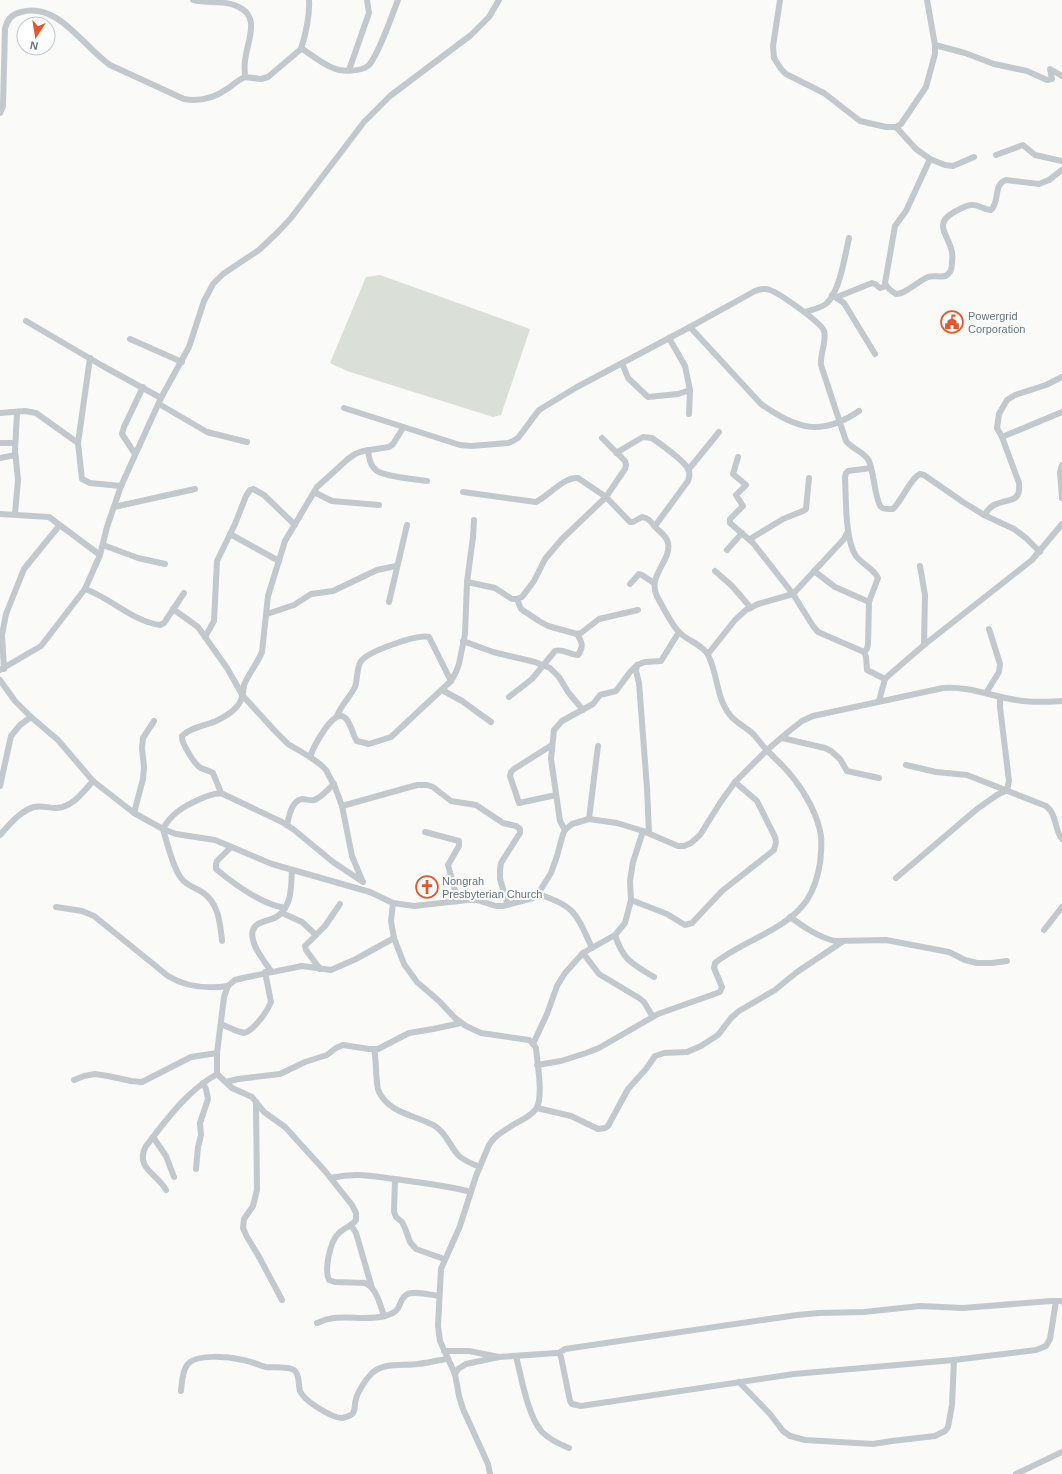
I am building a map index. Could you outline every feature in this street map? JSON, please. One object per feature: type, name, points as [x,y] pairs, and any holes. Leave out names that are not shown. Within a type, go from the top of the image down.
[{"type":"street","points":[[193,0],[233,4],[248,14],[251,21],[251,29],[245,62],[245,77]]},
{"type":"street","points":[[309,0],[309,18],[301,48],[331,68],[337,70],[360,69],[369,64],[377,50],[398,0]]},
{"type":"street","points":[[349,70],[369,13],[367,0]]},
{"type":"street","points":[[2,669],[41,646],[85,589],[100,555],[121,486],[158,404],[182,362],[204,301],[213,284],[223,274],[259,250],[278,232],[364,122],[376,109],[390,96],[471,35],[489,17],[499,0]]},
{"type":"street","points":[[780,0],[773,46],[774,58],[781,69],[786,74],[824,93],[860,121],[886,127],[896,127],[901,124],[926,87],[934,59],[935,45],[927,0]]},
{"type":"street","points":[[0,113],[3,106],[4,37],[6,23],[10,17],[16,13],[27,10],[34,10],[48,14],[68,26],[102,60],[110,65],[184,99],[202,100],[217,95],[245,77],[261,79],[268,77],[298,51],[301,49],[304,50]]},
{"type":"street","points":[[935,45],[965,53],[994,64],[1027,71],[1047,80],[1052,79],[1050,70],[1062,76]]},
{"type":"street","points":[[896,127],[916,149],[930,159],[945,165],[953,166],[974,157]]},
{"type":"street","points":[[996,155],[1023,145],[1035,155],[1062,161]]},
{"type":"street","points":[[886,286],[895,226],[906,211],[930,159]]},
{"type":"street","points":[[886,286],[896,294],[899,294],[929,277],[942,277],[948,274],[951,269],[953,258],[952,247],[943,231],[942,226],[945,218],[974,204],[984,209],[991,210],[995,204],[1000,184],[1003,180],[1039,184],[1050,180],[1062,170]]},
{"type":"street","points":[[835,296],[849,238]]},
{"type":"street","points":[[805,312],[826,304],[835,296],[872,283],[880,288],[886,286]]},
{"type":"street","points":[[344,408],[460,445],[471,446],[508,443],[518,438],[539,410],[577,387],[755,291],[762,289],[771,290],[805,312],[821,326],[824,331],[820,357],[821,365],[846,441],[869,461],[877,499],[881,506],[885,509],[893,509],[903,498],[913,480],[920,474],[924,475],[984,515],[1014,529],[1026,538],[1040,552]]},
{"type":"street","points":[[835,296],[844,302],[875,354]]},
{"type":"street","points":[[26,321],[161,398]]},
{"type":"street","points":[[690,327],[752,395],[771,411],[800,426],[811,428],[841,422],[858,412]]},
{"type":"street","points":[[669,338],[682,360],[690,390],[689,414]]},
{"type":"street","points":[[130,339],[182,362]]},
{"type":"street","points":[[90,358],[78,443],[80,473],[84,481],[90,483],[121,486]]},
{"type":"street","points":[[622,363],[628,378],[648,397],[678,394],[690,390]]},
{"type":"street","points":[[984,515],[989,508],[1014,499],[1019,495],[1020,490],[1019,483],[1002,437],[997,428],[999,414],[1007,400],[1015,395],[1046,385],[1062,377]]},
{"type":"street","points":[[135,454],[122,434],[143,387]]},
{"type":"street","points":[[158,404],[208,432],[247,442]]},
{"type":"street","points":[[0,413],[17,413],[25,411],[36,413],[78,443]]},
{"type":"street","points":[[1002,437],[1062,412]]},
{"type":"street","points":[[15,514],[18,480],[15,455],[17,413]]},
{"type":"street","points":[[221,793],[213,773],[200,768],[185,747],[182,739],[189,730],[228,714],[239,704],[244,685],[262,652],[268,596],[285,541],[317,487],[348,459],[356,454],[368,450],[389,447],[393,444],[403,428]]},
{"type":"street","points":[[689,469],[719,432]]},
{"type":"street","points":[[616,453],[643,437],[648,436],[689,469],[690,475],[688,481],[655,526]]},
{"type":"street","points":[[467,582],[495,588],[512,599],[522,598],[534,581],[545,559],[562,539],[606,497],[625,469],[625,461],[602,438]]},
{"type":"street","points":[[0,443],[15,443]]},
{"type":"street","points":[[368,450],[370,463],[377,471],[385,474],[427,481]]},
{"type":"street","points":[[0,458],[15,455]]},
{"type":"street","points":[[738,457],[733,474],[746,485],[736,495],[743,506],[730,521],[750,539],[793,594],[818,632],[864,652],[867,670],[885,679]]},
{"type":"street","points":[[1062,465],[1060,472],[1062,498]]},
{"type":"street","points":[[864,652],[867,649],[868,644],[869,602],[878,578],[871,568],[856,556],[848,531],[846,474],[848,471],[871,468]]},
{"type":"street","points":[[463,492],[536,502],[567,480],[578,478],[606,497],[630,522],[642,517],[651,521],[666,538],[668,544],[668,550],[654,583],[654,591],[657,598],[679,632],[708,654],[727,711],[752,733],[784,767],[801,789],[818,822],[821,836],[821,851],[815,882],[806,900],[790,917],[766,932],[742,944],[715,963],[714,968],[722,987],[720,992],[653,1017],[599,1048],[561,1061],[537,1065]]},
{"type":"street","points":[[750,539],[783,519],[806,509],[809,478]]},
{"type":"street","points":[[114,507],[195,489]]},
{"type":"street","points":[[205,637],[214,621],[217,561],[250,490],[253,489],[264,495],[295,525]]},
{"type":"street","points":[[314,492],[332,501],[379,505]]},
{"type":"street","points":[[0,514],[49,517],[59,526],[100,555]]},
{"type":"street","points":[[337,716],[346,718],[357,741],[369,744],[377,742],[391,737],[451,681],[459,664],[463,641],[467,582],[474,520]]},
{"type":"street","points":[[879,701],[885,679],[924,645],[1026,566],[1040,552],[1062,524]]},
{"type":"street","points":[[388,602],[407,525]]},
{"type":"street","points":[[2,669],[2,635],[6,614],[24,569],[59,526]]},
{"type":"street","points":[[708,654],[735,620],[746,610],[793,594],[844,539],[848,531]]},
{"type":"street","points":[[727,550],[742,533]]},
{"type":"street","points":[[230,534],[279,561]]},
{"type":"street","points":[[103,545],[138,558],[165,564]]},
{"type":"street","points":[[266,614],[294,605],[311,594],[333,591],[377,570],[396,566]]},
{"type":"street","points":[[920,566],[925,594],[924,645]]},
{"type":"street","points":[[715,571],[732,586],[751,608]]},
{"type":"street","points":[[814,571],[835,587],[869,602]]},
{"type":"street","points":[[630,584],[639,574],[654,583]]},
{"type":"street","points":[[85,589],[137,617],[156,625],[164,623],[184,593]]},
{"type":"street","points":[[517,599],[520,609],[539,621],[548,626],[577,634],[581,633],[599,619],[638,610]]},
{"type":"street","points":[[174,609],[194,622],[228,668],[242,696],[288,744],[310,756],[321,765],[334,784],[342,806],[352,856],[363,882],[370,892]]},
{"type":"street","points":[[986,693],[999,672],[1000,664],[989,629]]},
{"type":"street","points":[[565,830],[560,821],[551,759],[554,730],[559,723],[593,704],[602,694],[616,691],[620,688],[630,672],[637,665],[645,662],[661,661],[679,632]]},
{"type":"street","points":[[509,697],[527,683],[555,651],[558,650],[578,655],[582,642],[577,634]]},
{"type":"street","points":[[310,756],[316,744],[329,724],[337,716],[341,707],[355,686],[363,659],[375,652],[405,640],[425,636],[429,637],[451,681]]},
{"type":"street","points":[[463,641],[494,652],[543,664],[554,671],[568,692],[583,710]]},
{"type":"street","points":[[533,1044],[547,1014],[560,980],[583,953],[615,935],[622,928],[627,918],[631,900],[630,881],[633,862],[646,832],[647,781],[636,671],[637,665]]},
{"type":"street","points":[[0,680],[15,702],[58,740],[93,781],[134,813],[163,829],[176,834],[215,840],[272,864],[370,892],[393,903],[414,906],[478,900],[496,906],[508,905],[533,898],[538,894],[551,873],[565,830],[572,824],[589,819],[617,822],[646,832],[678,846],[684,846],[691,843],[700,835],[735,782],[767,750],[802,721],[813,716],[943,688],[959,687],[1018,700],[1062,701]]},
{"type":"street","points":[[442,690],[462,701],[491,722]]},
{"type":"street","points":[[896,878],[977,809],[1006,790],[1009,781],[1000,697]]},
{"type":"street","points":[[0,786],[11,736],[20,725],[31,717]]},
{"type":"street","points":[[134,813],[143,779],[143,738],[154,721]]},
{"type":"street","points":[[782,738],[825,748],[836,755],[847,771],[879,778]]},
{"type":"street","points":[[552,745],[511,772],[510,776],[519,803],[556,794]]},
{"type":"street","points":[[589,819],[598,746]]},
{"type":"street","points":[[906,765],[942,773],[967,775],[1038,802],[1050,809],[1059,836],[1062,839]]},
{"type":"street","points":[[0,835],[14,820],[27,810],[36,807],[54,808],[64,806],[81,796],[93,781]]},
{"type":"street","points":[[631,900],[661,911],[674,917],[681,923],[688,925],[695,920],[722,891],[774,850],[776,842],[775,837],[762,809],[753,796],[735,782]]},
{"type":"street","points":[[287,825],[292,808],[297,801],[304,799],[313,801],[334,784]]},
{"type":"street","points":[[342,806],[417,785],[427,785],[438,790],[451,800],[476,805],[503,823],[516,826],[520,829],[520,833],[501,863],[499,874],[508,905]]},
{"type":"street","points":[[163,829],[169,820],[183,808],[214,794],[221,793],[287,825],[333,862],[363,882]]},
{"type":"street","points":[[163,829],[178,873],[188,885],[202,892],[213,903],[219,916],[222,941]]},
{"type":"street","points":[[425,832],[459,841],[459,846],[448,865],[458,901]]},
{"type":"street","points":[[231,846],[217,861],[216,869],[270,905],[284,910],[302,922],[316,935]]},
{"type":"street","points":[[221,1024],[244,1033],[251,1029],[263,1016],[271,1002],[268,972],[253,943],[253,934],[256,926],[260,923],[275,918],[284,910],[290,895],[292,870]]},
{"type":"street","points":[[538,894],[556,900],[572,910],[583,928],[592,948]]},
{"type":"street","points":[[393,903],[391,921],[394,938],[404,964],[412,976],[461,1023],[481,1033],[523,1039],[533,1044],[536,1048],[540,1092],[537,1108],[534,1112],[492,1140],[480,1167],[456,1236],[444,1259],[440,1274],[438,1326],[440,1341],[455,1374],[463,1409],[488,1464],[490,1474]]},
{"type":"street","points":[[320,969],[305,948],[306,944],[332,918],[340,904]]},
{"type":"street","points":[[56,907],[82,911],[94,916],[176,981],[206,987],[228,986]]},
{"type":"street","points":[[1044,930],[1062,907]]},
{"type":"street","points":[[790,917],[803,927],[819,936],[842,942],[886,940],[950,952],[965,960],[977,963],[1007,961]]},
{"type":"street","points":[[615,935],[624,956],[633,965],[654,977]]},
{"type":"street","points":[[372,1288],[365,1283],[335,1282],[329,1280],[327,1277],[331,1248],[336,1235],[356,1220],[356,1213],[352,1205],[331,1178],[292,1133],[264,1112],[252,1097],[232,1088],[217,1074],[217,1053],[224,997],[228,986],[235,980],[302,966],[331,970],[356,959],[394,938]]},
{"type":"street","points":[[537,1108],[571,1116],[598,1129],[605,1128],[612,1119],[628,1089],[646,1069],[655,1056],[664,1053],[687,1052],[701,1046],[718,1035],[731,1018],[739,1011],[775,990],[797,972],[842,942]]},
{"type":"street","points":[[583,953],[599,974],[632,992],[644,1002],[653,1017]]},
{"type":"street","points":[[226,1082],[238,1078],[280,1074],[305,1062],[327,1055],[343,1045],[374,1049],[382,1048],[409,1033],[461,1023]]},
{"type":"street","points":[[374,1049],[377,1065],[378,1088],[386,1102],[396,1110],[425,1121],[440,1129],[458,1155],[466,1161],[480,1167]]},
{"type":"street","points":[[74,1080],[95,1074],[142,1082],[191,1058],[217,1053]]},
{"type":"street","points":[[166,1190],[160,1181],[148,1170],[144,1163],[143,1151],[152,1137],[184,1099],[203,1082],[217,1074]]},
{"type":"street","points":[[196,1169],[198,1147],[202,1134],[200,1124],[208,1098],[203,1082]]},
{"type":"street","points":[[256,1102],[257,1190],[253,1206],[244,1220],[243,1228],[282,1300]]},
{"type":"street","points":[[152,1137],[166,1156],[174,1177]]},
{"type":"street","points":[[331,1178],[353,1174],[443,1185],[471,1192]]},
{"type":"street","points":[[395,1179],[394,1212],[396,1217],[402,1222],[410,1242],[416,1249],[444,1259]]},
{"type":"street","points":[[351,1225],[358,1239],[372,1288],[384,1316]]},
{"type":"street","points":[[317,1323],[328,1319],[365,1318],[393,1314],[404,1297],[409,1294],[439,1296]]},
{"type":"street","points":[[455,1374],[458,1369],[466,1364],[499,1357],[552,1352],[559,1354],[561,1357],[568,1397],[572,1404],[577,1406],[794,1374],[954,1360],[1043,1349],[1048,1344],[1050,1339],[1059,1301],[963,1308],[920,1306],[864,1312],[797,1315],[565,1349],[559,1354]]},
{"type":"street","points":[[444,1351],[469,1351],[499,1357]]},
{"type":"street","points":[[516,1356],[526,1398],[541,1431],[553,1441],[569,1448]]},
{"type":"street","points":[[181,1391],[184,1370],[188,1364],[193,1361],[204,1357],[237,1358],[262,1366],[296,1371],[300,1391],[303,1396],[329,1415],[345,1418],[352,1414],[354,1411],[356,1396],[370,1375],[378,1369],[389,1366],[420,1364],[448,1359]]},
{"type":"street","points":[[739,1382],[770,1414],[782,1431],[790,1436],[805,1440],[873,1444],[935,1436],[945,1431],[948,1427],[952,1404],[954,1360]]},
{"type":"street","points":[[1016,1474],[1025,1472],[1062,1452]]},
{"type":"shaded area","points":[[380,275],[530,329],[501,415],[493,417],[347,371],[330,363],[366,277]]},
{"type":"place","name":"Powergrid Corporation","points":[[952,322]]},
{"type":"place","name":"Nongrah Presbyterian Church","points":[[427,887]]}]
